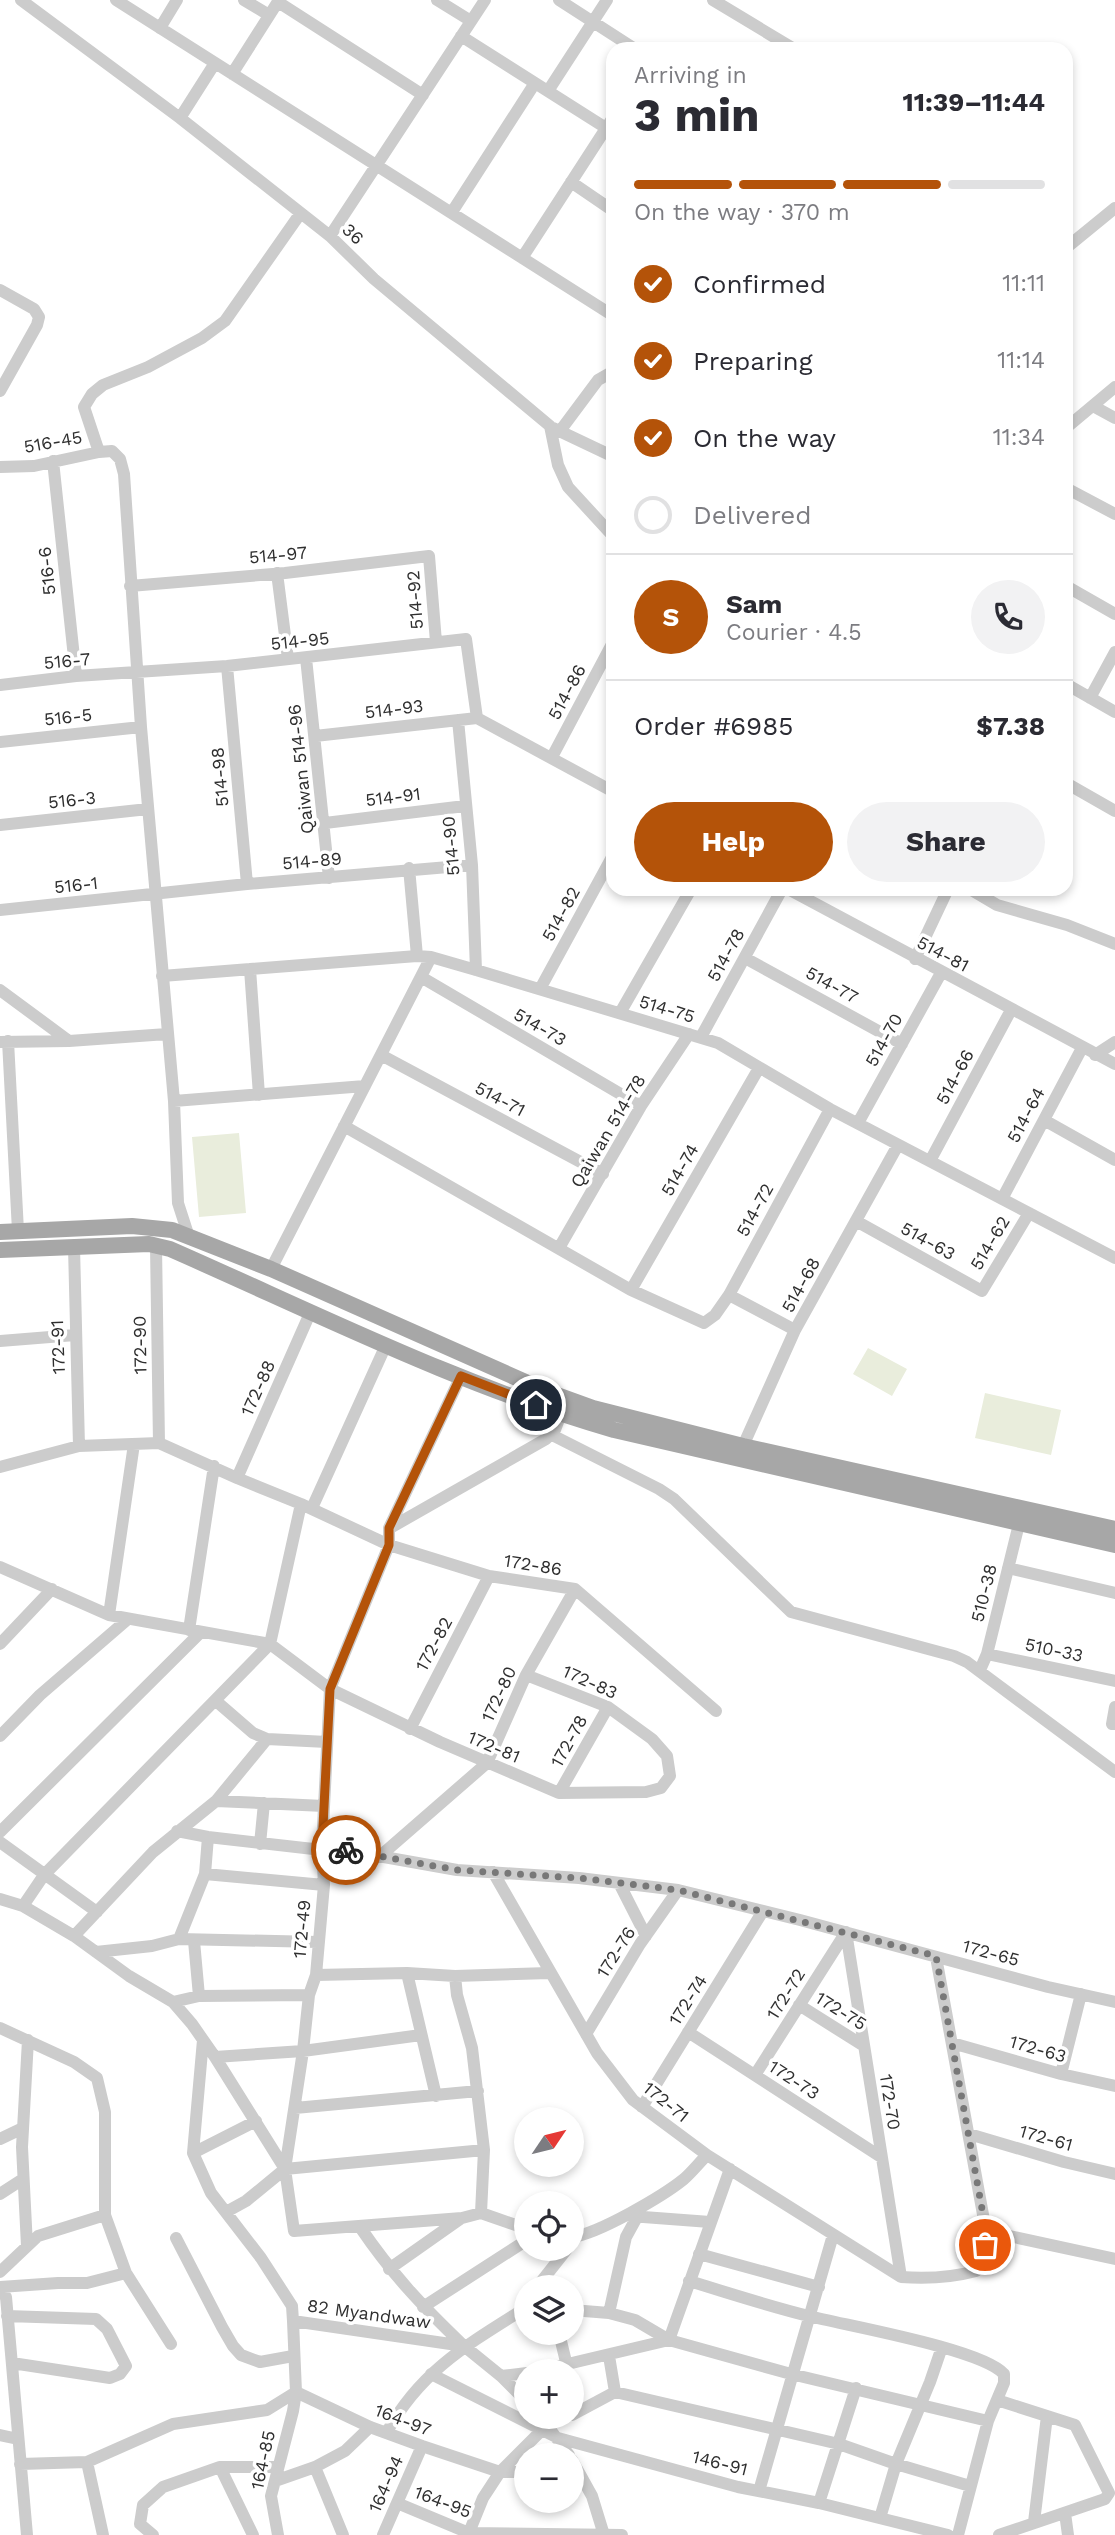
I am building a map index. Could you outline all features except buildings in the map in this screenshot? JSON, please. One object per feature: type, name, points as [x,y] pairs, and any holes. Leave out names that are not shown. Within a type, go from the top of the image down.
[{"type":"main road","points":[[0,1232],[132,1226],[172,1230],[271,1269],[569,1400],[743,1446],[1115,1529]]},
{"type":"main road","points":[[0,1250],[156,1245],[386,1345],[561,1414],[614,1430],[1115,1545]]},
{"type":"main road","points":[[307,1310],[312,1288]]},
{"type":"main road","points":[[332,1320],[340,1300]]},
{"type":"street","name":"36","points":[[21,0],[180,118],[330,236],[374,279],[555,429],[606,453]]},
{"type":"street","points":[[116,0],[606,311]]},
{"type":"street","points":[[160,28],[177,0]]},
{"type":"street","points":[[244,0],[269,15]]},
{"type":"street","points":[[437,0],[471,21]]},
{"type":"street","points":[[330,236],[485,0]]},
{"type":"street","points":[[559,0],[624,42]]},
{"type":"street","points":[[548,91],[607,0]]},
{"type":"street","points":[[713,0],[782,42]]},
{"type":"street","points":[[232,74],[279,1],[423,94]]},
{"type":"street","points":[[461,36],[548,91],[606,121]]},
{"type":"street","points":[[180,118],[215,63]]},
{"type":"street","points":[[452,212],[535,83]]},
{"type":"street","points":[[522,258],[606,128]]},
{"type":"street","points":[[571,182],[606,206]]},
{"type":"street","points":[[1073,242],[1115,208]]},
{"type":"street","points":[[172,1230],[178,1203],[174,1101],[141,727],[124,474],[120,459],[106,451],[84,407],[92,394],[103,385],[148,367],[202,338],[225,321],[300,214]]},
{"type":"street","points":[[0,290],[34,309],[38,317],[37,325],[0,391]]},
{"type":"street","points":[[606,375],[598,380],[555,429],[558,464],[568,487],[606,528]]},
{"type":"street","points":[[1073,422],[1115,387]]},
{"type":"street","points":[[1093,406],[1115,418]]},
{"type":"street","name":"516-45","points":[[0,467],[34,466],[106,451]]},
{"type":"street","name":"516-6","points":[[53,461],[76,676]]},
{"type":"street","points":[[1073,492],[1115,514]]},
{"type":"street","name":"514-97","points":[[130,586],[429,556]]},
{"type":"street","name":"514-92","points":[[429,556],[436,642]]},
{"type":"street","points":[[277,573],[288,659]]},
{"type":"street","points":[[1073,590],[1115,614]]},
{"type":"street","name":"514-95","points":[[138,673],[306,658],[466,639],[477,718]]},
{"type":"street","points":[[1090,698],[1115,652]]},
{"type":"street","name":"514-86","points":[[552,757],[606,655]]},
{"type":"street","name":"Qaiwan 514-96","points":[[306,658],[329,877]]},
{"type":"street","name":"514-98","points":[[227,666],[247,884]]},
{"type":"street","name":"516-7","points":[[0,681],[138,673]]},
{"type":"street","points":[[1073,688],[1115,712]]},
{"type":"street","points":[[477,718],[606,788]]},
{"type":"street","name":"514-93","points":[[315,736],[477,718]]},
{"type":"street","name":"514-90","points":[[458,720],[472,865],[476,970]]},
{"type":"street","name":"516-5","points":[[0,743],[141,727]]},
{"type":"street","points":[[1073,787],[1115,811]]},
{"type":"street","name":"514-91","points":[[325,823],[465,806]]},
{"type":"street","name":"516-3","points":[[0,825],[148,809]]},
{"type":"street","name":"514-89","points":[[155,895],[247,884],[472,865]]},
{"type":"street","name":"514-82","points":[[540,989],[606,868]]},
{"type":"street","points":[[409,869],[417,956]]},
{"type":"street","name":"516-1","points":[[0,910],[155,895]]},
{"type":"street","points":[[620,1013],[687,896]]},
{"type":"street","name":"514-78","points":[[695,1036],[744,958],[778,896]]},
{"type":"street","name":"514-81","points":[[801,896],[941,973],[1113,1062]]},
{"type":"street","points":[[811,901],[814,896]]},
{"type":"street","points":[[915,958],[945,896]]},
{"type":"street","points":[[980,896],[997,905],[1114,942]]},
{"type":"street","name":"514-75","points":[[162,976],[417,956],[431,957],[476,970],[718,1043],[830,1109],[1115,1258]]},
{"type":"street","points":[[271,1269],[431,957]]},
{"type":"street","name":"514-77","points":[[744,958],[902,1044]]},
{"type":"street","points":[[250,969],[260,1095]]},
{"type":"street","name":"514-70","points":[[858,1124],[941,973]]},
{"type":"street","name":"514-73","points":[[421,977],[641,1107]]},
{"type":"street","points":[[0,990],[69,1041]]},
{"type":"street","name":"514-66","points":[[930,1161],[1011,1010]]},
{"type":"street","points":[[18,1231],[4,1042],[69,1041],[167,1034]]},
{"type":"street","name":"Qaiwan 514-78","points":[[559,1248],[641,1107],[695,1036]]},
{"type":"street","points":[[1095,1055],[1115,1042]]},
{"type":"street","name":"514-64","points":[[1002,1199],[1082,1048]]},
{"type":"street","name":"514-71","points":[[380,1055],[603,1174]]},
{"type":"street","name":"514-74","points":[[631,1290],[759,1068]]},
{"type":"street","points":[[174,1101],[365,1086]]},
{"type":"street","name":"514-72","points":[[631,1290],[704,1323],[715,1315],[729,1295],[830,1109]]},
{"type":"street","points":[[1044,1120],[1115,1160]]},
{"type":"street","points":[[344,1126],[631,1290]]},
{"type":"street","name":"514-68","points":[[743,1446],[795,1330],[898,1145]]},
{"type":"street","points":[[178,1203],[189,1237]]},
{"type":"street","name":"514-62","points":[[982,1292],[1029,1213]]},
{"type":"street","name":"514-63","points":[[856,1222],[982,1292]]},
{"type":"street","name":"172-90","points":[[156,1245],[159,1443]]},
{"type":"street","name":"172-91","points":[[74,1247],[79,1446]]},
{"type":"street","points":[[729,1295],[795,1330]]},
{"type":"street","name":"172-88","points":[[237,1478],[307,1310]]},
{"type":"street","points":[[0,1341],[75,1335]]},
{"type":"street","points":[[23,1906],[44,1875],[270,1644],[307,1506],[386,1345]]},
{"type":"street","points":[[389,1545],[389,1528],[461,1376]]},
{"type":"street","points":[[389,1528],[552,1435],[561,1414]]},
{"type":"street","points":[[552,1435],[667,1494],[791,1612],[954,1656],[981,1670],[1115,1772]]},
{"type":"street","name":"172-86","points":[[0,1467],[79,1446],[159,1443],[307,1506],[389,1545],[489,1576],[575,1589],[716,1711]]},
{"type":"street","points":[[109,1615],[134,1444]]},
{"type":"street","points":[[0,1832],[152,1683],[195,1631],[214,1466]]},
{"type":"street","name":"510-38","points":[[981,1670],[1019,1524]]},
{"type":"street","name":"172-49","points":[[285,2169],[309,1995],[316,1975],[324,1885],[322,1848],[330,1689],[389,1545]]},
{"type":"street","points":[[0,1567],[109,1615],[270,1644]]},
{"type":"street","points":[[1008,1569],[1115,1593]]},
{"type":"street","name":"172-82","points":[[410,1729],[489,1576]]},
{"type":"street","points":[[0,1644],[52,1589]]},
{"type":"street","name":"172-80","points":[[379,1857],[487,1763],[526,1675],[575,1589]]},
{"type":"street","points":[[0,1736],[40,1695],[128,1619]]},
{"type":"street","name":"172-81","points":[[270,1644],[330,1689],[410,1729],[559,1793],[646,1792],[661,1788],[670,1776],[667,1756]]},
{"type":"street","name":"510-33","points":[[986,1654],[1115,1681]]},
{"type":"street","name":"172-83","points":[[526,1675],[608,1707],[652,1739],[667,1756]]},
{"type":"street","points":[[216,1701],[253,1734],[267,1740],[327,1742]]},
{"type":"street","name":"172-78","points":[[559,1793],[608,1707]]},
{"type":"street","points":[[1115,1707],[1112,1724],[1115,1724]]},
{"type":"street","points":[[74,1936],[153,1852],[216,1801],[267,1740]]},
{"type":"street","points":[[216,1801],[324,1806]]},
{"type":"street","points":[[260,1844],[264,1803]]},
{"type":"street","name":"172-65","points":[[177,1831],[260,1844],[322,1848],[457,1870],[678,1890],[1115,2002]]},
{"type":"street","points":[[179,1939],[205,1874],[208,1837]]},
{"type":"street","points":[[0,1842],[97,1913]]},
{"type":"street","name":"172-71","points":[[493,1872],[597,2053],[633,2100],[707,2155],[901,2277]]},
{"type":"street","points":[[205,1874],[324,1885]]},
{"type":"street","points":[[619,1883],[646,1936]]},
{"type":"street","name":"172-76","points":[[586,2034],[646,1936],[678,1890]]},
{"type":"street","points":[[0,1899],[23,1906],[74,1936],[129,1976],[173,2002],[215,2057],[285,2169],[294,2231],[462,2218],[481,2213],[514,2224]]},
{"type":"street","name":"172-74","points":[[642,2106],[764,1911]]},
{"type":"street","name":"172-72","points":[[755,2075],[846,1932]]},
{"type":"street","name":"172-70","points":[[846,1932],[901,2277]]},
{"type":"street","points":[[96,1952],[152,1946],[179,1939],[318,1942]]},
{"type":"street","points":[[194,1941],[199,1996]]},
{"type":"street","points":[[901,2277],[949,2279],[976,2272],[983,2259],[986,2231],[936,1956]]},
{"type":"street","points":[[316,1975],[407,1973],[455,1976],[549,1973]]},
{"type":"street","points":[[407,1973],[436,2096]]},
{"type":"street","points":[[455,1976],[457,1995],[472,2048],[478,2091],[484,2150],[481,2213]]},
{"type":"street","points":[[1061,2074],[1081,1994]]},
{"type":"street","points":[[173,2002],[199,1996],[309,1995]]},
{"type":"street","name":"172-75","points":[[799,2006],[864,2046]]},
{"type":"street","points":[[0,2028],[74,2062],[97,2078],[105,2112],[105,2215],[125,2273],[171,2344]]},
{"type":"street","name":"172-73","points":[[688,2032],[881,2157]]},
{"type":"street","points":[[215,2057],[303,2051],[421,2035]]},
{"type":"street","points":[[27,2246],[23,2128],[28,2040]]},
{"type":"street","points":[[203,2040],[192,2152],[211,2193],[261,2258],[292,2306],[293,2321]]},
{"type":"street","name":"172-63","points":[[952,2043],[1115,2087]]},
{"type":"street","points":[[295,2108],[478,2091]]},
{"type":"street","points":[[192,2152],[256,2121]]},
{"type":"street","points":[[1,2137],[23,2128]]},
{"type":"street","name":"172-61","points":[[969,2134],[1115,2174]]},
{"type":"street","points":[[226,2212],[246,2201],[285,2169],[484,2150]]},
{"type":"street","points":[[584,2234],[631,2216],[684,2179],[707,2155]]},
{"type":"street","points":[[669,2340],[730,2169]]},
{"type":"street","points":[[0,2193],[23,2179]]},
{"type":"street","points":[[0,2272],[38,2236],[105,2215]]},
{"type":"street","points":[[631,2216],[710,2222]]},
{"type":"street","points":[[609,2313],[631,2216]]},
{"type":"street","points":[[389,2269],[462,2218]]},
{"type":"street","points":[[360,2227],[389,2269],[423,2307],[464,2346]]},
{"type":"street","points":[[986,2231],[1115,2259]]},
{"type":"street","points":[[758,2491],[833,2235]]},
{"type":"street","points":[[176,2238],[222,2327],[241,2355],[260,2362],[293,2356]]},
{"type":"street","points":[[423,2307],[514,2248]]},
{"type":"street","points":[[699,2254],[819,2287]]},
{"type":"street","points":[[546,2275],[557,2261]]},
{"type":"street","points":[[0,2289],[86,2283],[125,2273]]},
{"type":"street","points":[[689,2281],[810,2317],[942,2347],[998,2366],[1004,2374],[1004,2384],[988,2421],[957,2535]]},
{"type":"street","points":[[0,2289],[6,2297],[27,2535]]},
{"type":"street","points":[[584,2311],[609,2313],[635,2320],[669,2340],[791,2374],[988,2421]]},
{"type":"street","points":[[387,2432],[398,2412],[431,2374],[464,2346],[514,2315]]},
{"type":"street","points":[[8,2316],[96,2319],[107,2329],[126,2366],[120,2374],[110,2378],[12,2363]]},
{"type":"street","name":"82 Myandwaw","points":[[296,2392],[293,2321],[464,2346],[514,2388]]},
{"type":"street","points":[[584,2362],[669,2340]]},
{"type":"street","points":[[880,2518],[896,2464],[942,2347]]},
{"type":"street","points":[[609,2356],[615,2392]]},
{"type":"street","name":"146-91","points":[[431,2374],[550,2432],[758,2491],[948,2535]]},
{"type":"street","points":[[502,2376],[514,2375]]},
{"type":"street","points":[[819,2503],[856,2388]]},
{"type":"street","points":[[20,2464],[87,2462],[173,2424],[267,2410],[296,2392]]},
{"type":"street","name":"164-97","points":[[296,2392],[370,2427],[500,2472],[514,2472]]},
{"type":"street","name":"164-85","points":[[278,2535],[271,2496],[296,2392]]},
{"type":"street","points":[[584,2409],[615,2392],[839,2444],[970,2486]]},
{"type":"street","points":[[997,2400],[1075,2425],[1109,2493],[1105,2499],[999,2535]]},
{"type":"street","points":[[1034,2522],[1047,2416]]},
{"type":"street","points":[[275,2482],[315,2467],[345,2451],[370,2427]]},
{"type":"street","points":[[548,2429],[559,2443]]},
{"type":"street","points":[[468,2534],[483,2498],[500,2472],[554,2429]]},
{"type":"street","points":[[0,2435],[18,2439]]},
{"type":"street","name":"164-94","points":[[383,2535],[422,2446]]},
{"type":"street","points":[[87,2462],[103,2535]]},
{"type":"street","points":[[153,2535],[140,2524],[143,2505],[163,2487],[220,2467],[278,2466]]},
{"type":"street","points":[[220,2467],[253,2535]]},
{"type":"street","points":[[315,2467],[343,2535]]},
{"type":"street","points":[[584,2482],[592,2496],[603,2535]]},
{"type":"street","name":"164-95","points":[[397,2503],[468,2534],[622,2535]]},
{"type":"street","points":[[1065,2513],[1068,2535]]},
{"type":"green space","points":[[239,1133],[246,1213],[199,1217],[192,1137]]},
{"type":"green space","points":[[868,1348],[907,1369],[892,1396],[853,1374]]},
{"type":"green space","points":[[985,1393],[1061,1410],[1051,1455],[975,1438]]},
{"type":"way so far","points":[[346,1850],[457,1870],[579,1878],[678,1890],[936,1956],[986,2231],[985,2245]]},
{"type":"route","points":[[346,1850],[322,1846],[330,1689],[389,1545],[389,1528],[461,1376],[536,1405]]}]
